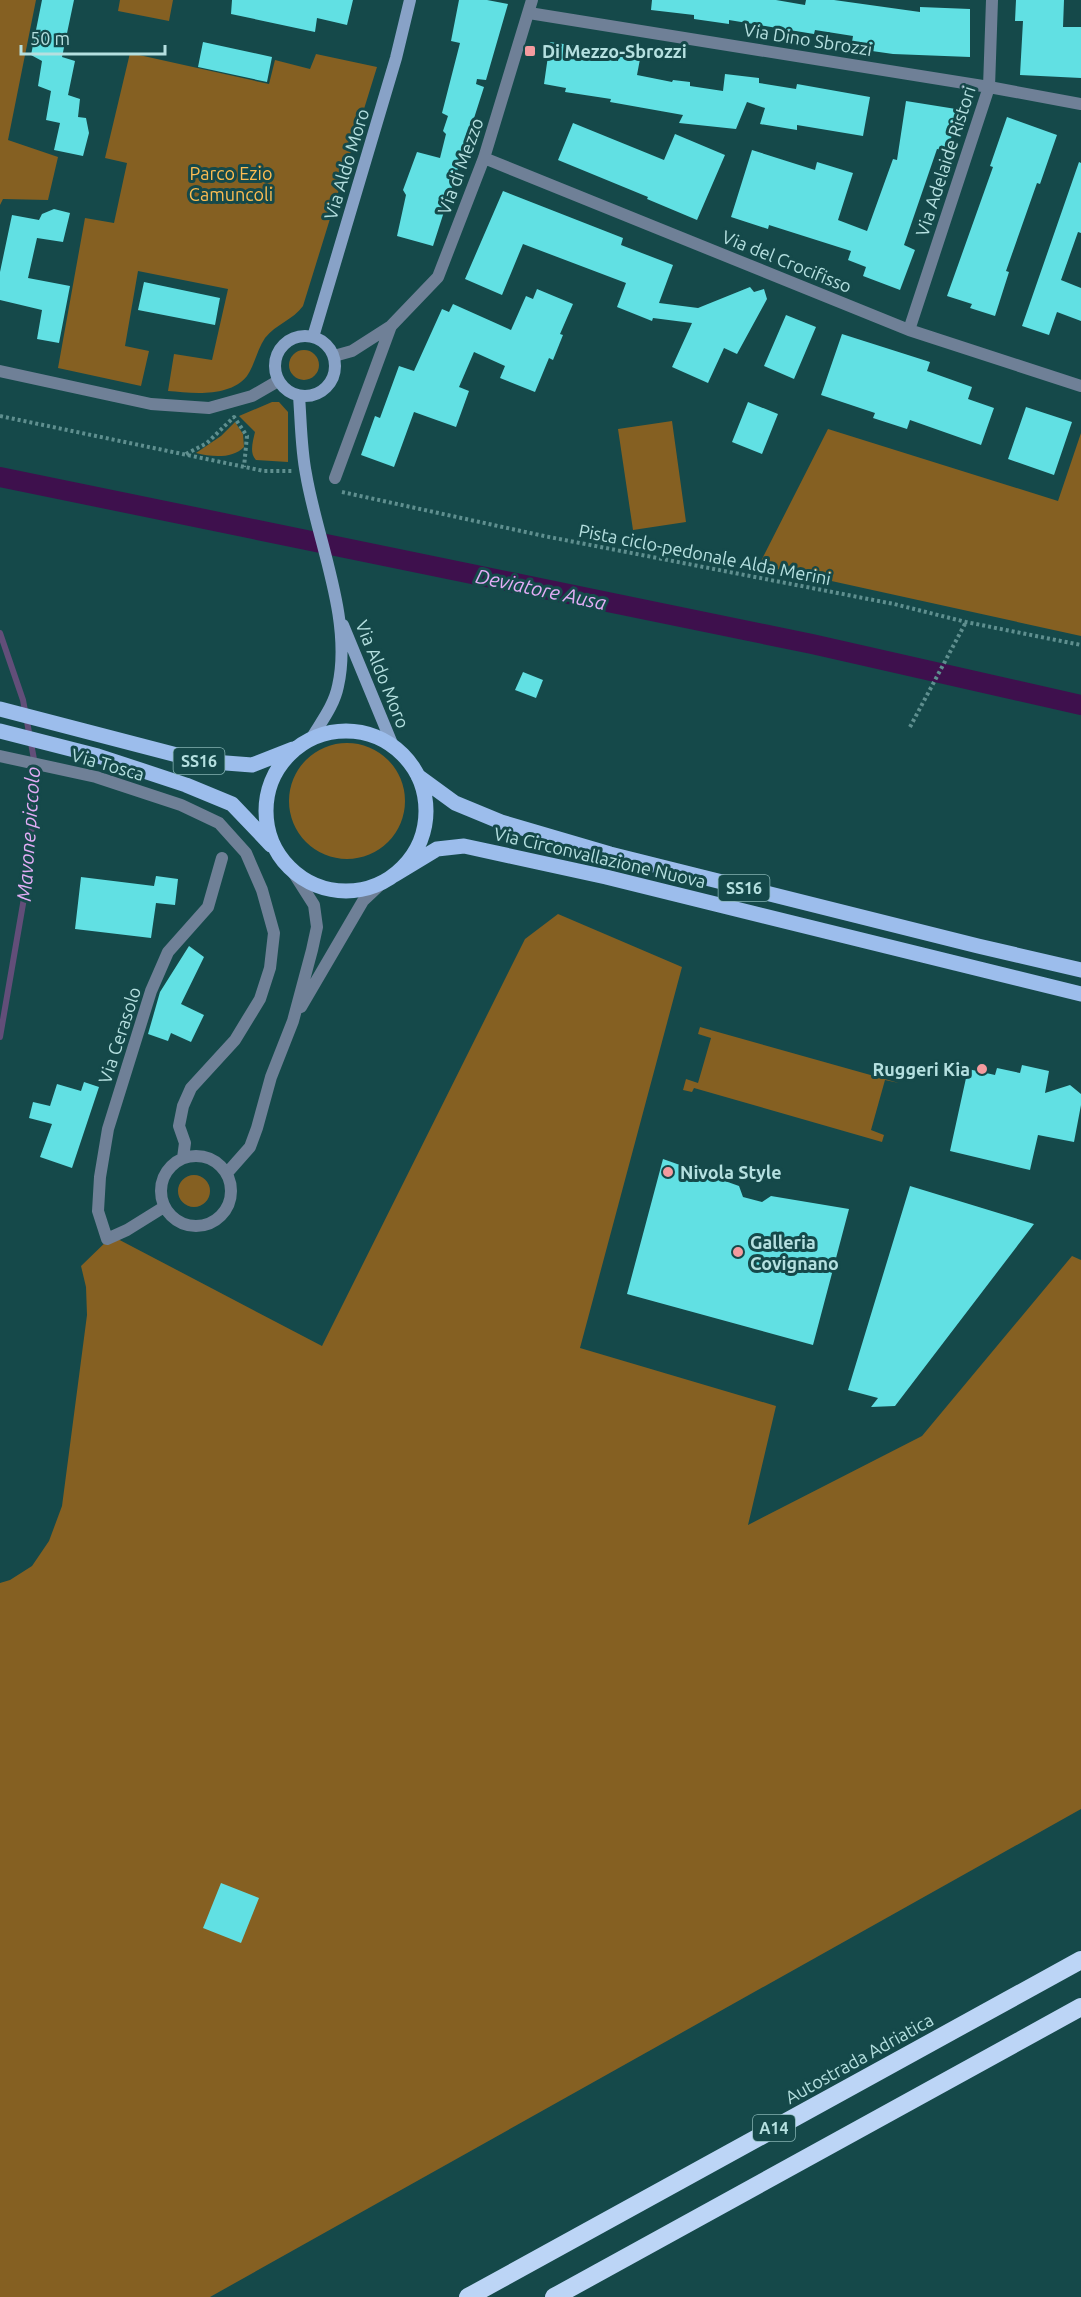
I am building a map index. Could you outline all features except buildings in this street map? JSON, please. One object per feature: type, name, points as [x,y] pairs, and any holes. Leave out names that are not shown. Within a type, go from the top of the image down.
[{"type":"highway","name":"Autostrada Adriatica","points":[[468,2297],[1081,1960]]},
{"type":"highway","name":"A14","points":[[554,2297],[1081,2007]]},
{"type":"main road","name":"SS16","points":[[0,709],[200,761],[252,765],[297,748]]},
{"type":"main road","name":"SS16","points":[[0,731],[98,756],[186,785],[232,804],[274,847],[293,872],[305,881],[335,891],[366,889],[381,884],[394,875],[415,852],[422,837],[426,806],[418,776],[393,746],[380,739],[353,731],[338,732],[311,739],[286,758],[276,771],[270,785],[266,817],[274,847]]},
{"type":"main road","name":"Via Circonvallazione Nuova","points":[[418,776],[455,803],[501,822],[555,838],[691,874],[1081,970]]},
{"type":"main road","name":"Via Circonvallazione Nuova","points":[[394,875],[437,849],[464,846],[617,880],[1081,994]]},
{"type":"street","name":"Via Aldo Moro","points":[[313,337],[396,58],[410,0]]},
{"type":"street","name":"Via di Mezzo","points":[[334,356],[352,351],[391,326],[438,277],[484,158],[532,0]]},
{"type":"street","name":"Via Adelaide Ristori","points":[[909,330],[989,87],[992,0]]},
{"type":"street","name":"Via Dino Sbrozzi","points":[[529,13],[989,87],[1081,104]]},
{"type":"street","name":"Via del Crocifisso","points":[[484,158],[909,330],[1081,386]]},
{"type":"street","name":"Via di Mezzo","points":[[335,478],[391,326]]},
{"type":"street","points":[[313,337],[322,341],[334,356],[335,365],[330,383],[317,394],[299,396],[291,394],[278,381],[274,361],[284,343],[293,338],[313,337]]},
{"type":"street","points":[[0,371],[151,404],[209,408],[252,396],[278,381]]},
{"type":"street","points":[[299,396],[306,474],[339,616],[338,686],[333,703],[311,739]]},
{"type":"street","name":"Via Aldo Moro","points":[[339,616],[393,746]]},
{"type":"street","name":"Via Tosca","points":[[0,756],[96,777],[182,805],[219,823],[246,853],[262,890],[274,933],[270,968],[260,999],[235,1040],[191,1088],[183,1106],[179,1126],[185,1143],[183,1158]]},
{"type":"street","name":"Via Cerasolo","points":[[164,1207],[128,1230],[107,1239],[98,1212],[100,1177],[108,1129],[151,991],[168,952],[208,907],[222,858]]},
{"type":"street","points":[[227,1173],[250,1147],[271,1077],[293,1021],[317,927],[314,905],[293,872]]},
{"type":"street","points":[[293,1021],[363,900],[381,884]]},
{"type":"street","points":[[193,1156],[212,1159],[227,1173],[232,1195],[223,1216],[214,1223],[203,1227],[191,1227],[171,1217],[164,1207],[161,1185],[165,1173],[183,1158],[193,1156]]},
{"type":"path","points":[[0,416],[264,471],[284,470]]},
{"type":"path","points":[[185,454],[207,443],[234,417],[247,436],[244,467]]},
{"type":"path","name":"Pista ciclo-pedonale Alda Merini","points":[[335,478],[338,491],[666,561],[894,604],[966,622],[1081,645]]},
{"type":"path","points":[[910,727],[966,622]]},
{"type":"green space","points":[[0,0],[36,0],[8,140],[58,157],[48,200],[3,199],[0,205]]},
{"type":"green space","points":[[120,0],[173,0],[169,21],[118,11]]},
{"type":"green space","name":"Parco Ezio Camuncoli","points":[[130,53],[269,84],[275,60],[310,69],[316,54],[377,67],[303,306],[265,338],[247,376],[230,388],[220,391],[199,393],[168,391],[174,354],[212,360],[228,289],[138,271],[125,346],[149,351],[141,386],[58,368],[85,218],[114,223],[127,163],[105,158]]},
{"type":"green space","points":[[304,350],[315,354],[319,365],[315,376],[304,380],[293,376],[289,365],[293,354]]},
{"type":"green space","points":[[272,402],[279,402],[288,412],[288,462],[256,460],[252,450],[255,432],[239,416]]},
{"type":"green space","points":[[672,421],[686,522],[633,530],[618,429]]},
{"type":"green space","points":[[235,422],[243,434],[244,447],[239,451],[222,456],[196,453],[221,436]]},
{"type":"green space","points":[[828,429],[1058,501],[1081,433],[1081,636],[759,565]]},
{"type":"green space","points":[[347,743],[369,747],[388,760],[401,779],[405,801],[401,823],[388,842],[369,855],[347,859],[325,855],[306,842],[293,823],[289,801],[293,779],[306,760],[325,747]]},
{"type":"green space","points":[[558,914],[682,967],[580,1348],[776,1406],[748,1525],[922,1436],[1072,1256],[1081,1260],[1081,1809],[210,2297],[0,2297],[0,1583],[10,1580],[32,1566],[49,1541],[62,1506],[87,1315],[86,1287],[81,1266],[112,1236],[322,1346],[525,939]]},
{"type":"green space","points":[[700,1027],[899,1083],[885,1080],[871,1130],[884,1135],[882,1142],[694,1088],[692,1092],[683,1090],[686,1079],[698,1083],[711,1038],[698,1034]]},
{"type":"green space","points":[[194,1175],[205,1180],[210,1191],[205,1202],[194,1207],[183,1202],[178,1191],[183,1180]]},
{"type":"waterway","name":"Deviatore Ausa","points":[[0,477],[812,644],[1081,705]]},
{"type":"waterway","name":"Mavone piccolo","points":[[0,633],[23,700],[36,770],[28,875],[0,1037]]},
{"type":"place","name":"Di Mezzo-Sbrozzi","points":[[530,51]]},
{"type":"place","name":"Ruggeri Kia","points":[[982,1069]]},
{"type":"place","name":"Nivola Style","points":[[668,1172]]},
{"type":"place","name":"Galleria Covignano","points":[[738,1252]]}]
